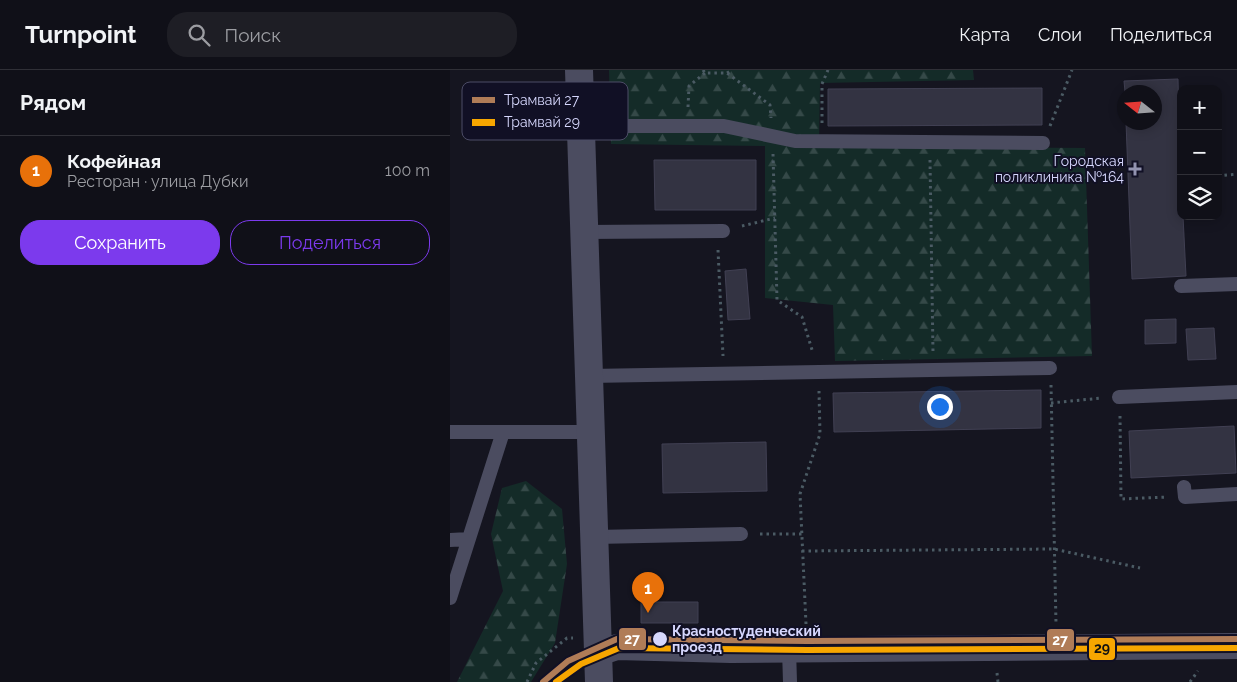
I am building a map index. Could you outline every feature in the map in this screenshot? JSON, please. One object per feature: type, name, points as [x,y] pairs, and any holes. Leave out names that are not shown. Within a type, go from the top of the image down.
[{"type":"street","points":[[581,140],[599,682]]},
{"type":"street","points":[[599,645],[617,647],[789,649],[1237,646]]},
{"type":"lane","points":[[628,126],[724,126],[795,141],[1043,143]]},
{"type":"lane","points":[[584,232],[720,231]]},
{"type":"lane","points":[[1181,286],[1237,284]]},
{"type":"lane","points":[[589,376],[1050,368]]},
{"type":"lane","points":[[1120,397],[1237,392]]},
{"type":"lane","points":[[450,432],[591,432]]},
{"type":"lane","points":[[450,598],[503,432]]},
{"type":"lane","points":[[1184,492],[1237,494]]},
{"type":"lane","points":[[595,536],[741,534]]},
{"type":"lane","points":[[450,540],[469,539]]},
{"type":"lane","points":[[789,649],[790,682]]},
{"type":"path","points":[[687,126],[689,86],[704,72],[726,73],[732,70]]},
{"type":"path","points":[[822,142],[822,84],[828,70]]},
{"type":"path","points":[[1043,143],[1072,70]]},
{"type":"path","points":[[726,73],[770,105],[772,136]]},
{"type":"path","points":[[930,142],[933,371]]},
{"type":"path","points":[[1222,176],[1237,174]]},
{"type":"path","points":[[724,374],[720,231],[775,218]]},
{"type":"path","points":[[1050,368],[1057,647]]},
{"type":"path","points":[[1051,403],[1120,397],[1121,499],[1184,492]]},
{"type":"path","points":[[741,534],[802,534]]},
{"type":"path","points":[[802,550],[1054,549],[1140,568]]},
{"type":"path","points":[[527,682],[536,663],[567,638],[599,645]]},
{"type":"green space","points":[[609,70],[973,70],[974,80],[820,83],[819,146],[1085,148],[1092,356],[835,361],[833,305],[765,298],[765,146],[611,144],[611,140],[628,140],[628,82],[609,82]]},
{"type":"green space","points":[[526,481],[562,509],[567,564],[555,643],[531,682],[457,682],[503,591],[491,534],[502,488]]},
{"type":"building","points":[[1178,79],[1177,220],[1183,220],[1186,276],[1132,279],[1126,130],[1162,130],[1162,85],[1124,85],[1124,81]]},
{"type":"building","points":[[1042,88],[1042,125],[828,126],[828,89]]},
{"type":"building","points":[[654,160],[756,160],[756,210],[655,210]]},
{"type":"building","points":[[746,269],[750,319],[728,320],[725,271]]},
{"type":"building","points":[[1176,319],[1176,343],[1145,344],[1145,320]]},
{"type":"building","points":[[1214,328],[1216,359],[1188,360],[1186,329]]},
{"type":"building","points":[[1041,390],[1041,428],[834,432],[833,393]]},
{"type":"building","points":[[1234,426],[1236,473],[1131,478],[1129,431]]},
{"type":"building","points":[[766,442],[767,491],[663,493],[662,444]]},
{"type":"building","points":[[641,602],[698,602],[698,623],[641,623]]},
{"type":"tram line","name":"27","points":[[543,682],[568,661],[617,639],[807,641],[1237,639]]},
{"type":"tram line","name":"29","points":[[556,682],[581,664],[619,648],[807,650],[1237,648]]},
{"type":"place","name":"Городская поликлиника №164","points":[[1135,169]]},
{"type":"place","name":"Кофейная","points":[[648,613]]},
{"type":"place","name":"Красностуденческий проезд","points":[[660,639]]}]
